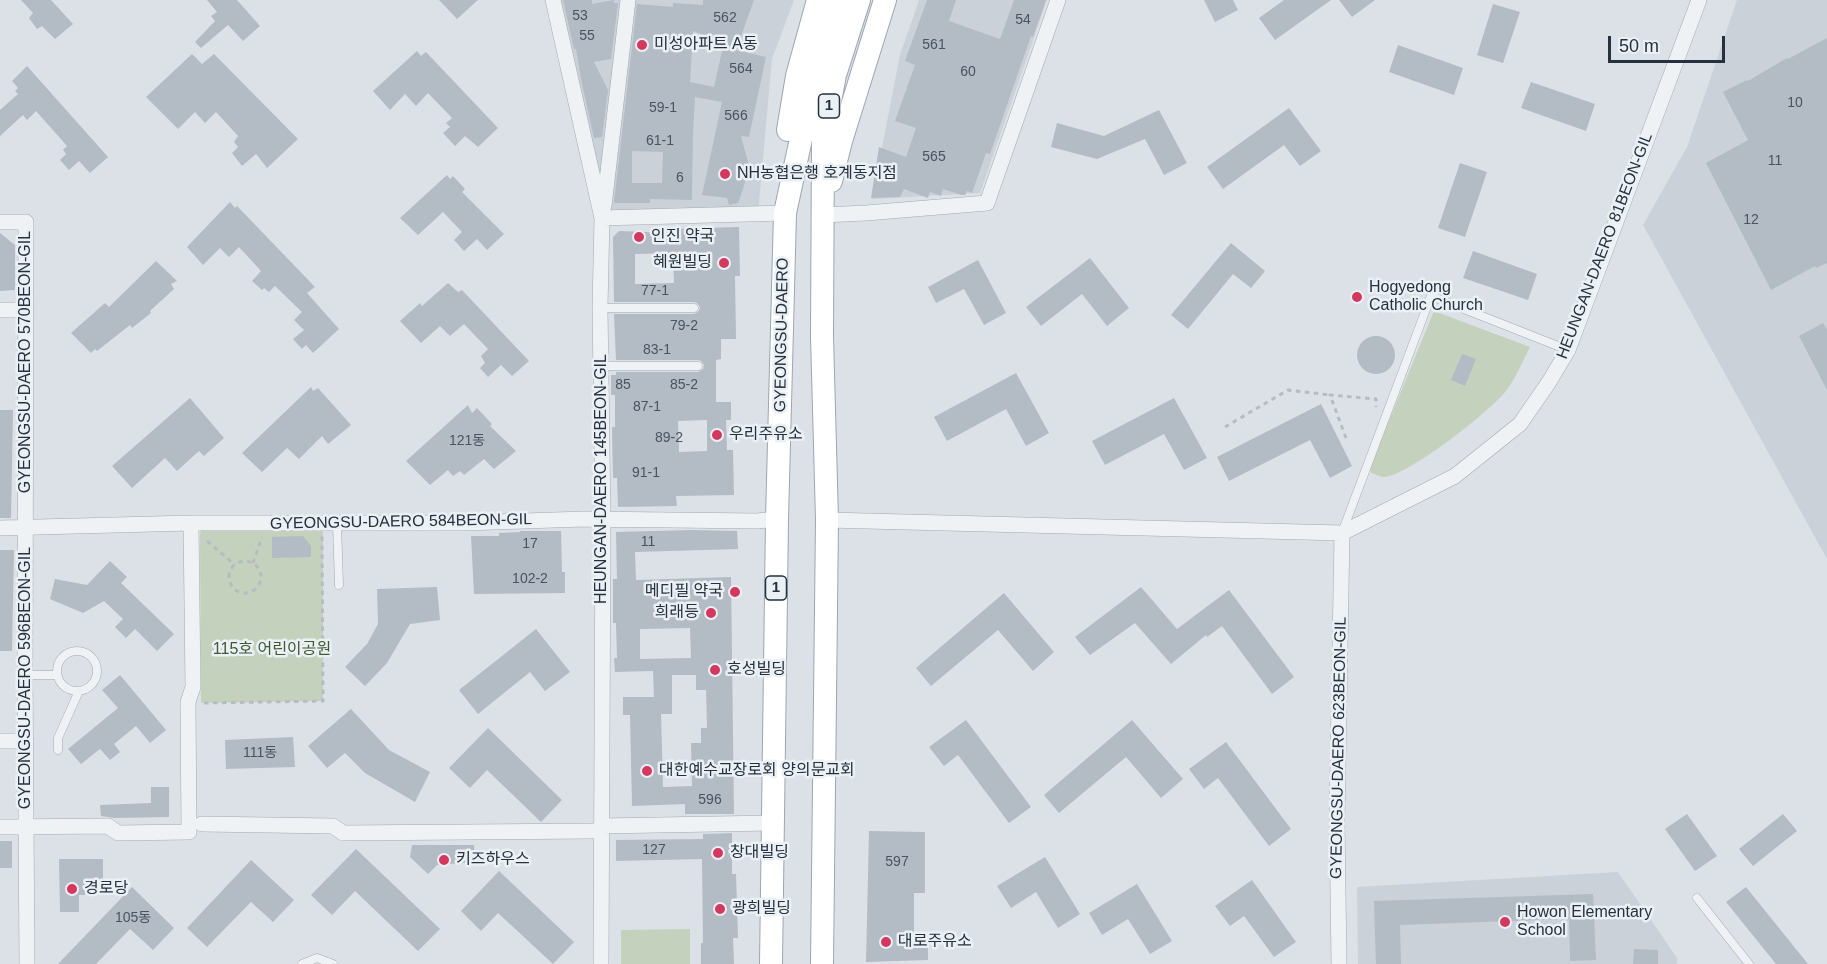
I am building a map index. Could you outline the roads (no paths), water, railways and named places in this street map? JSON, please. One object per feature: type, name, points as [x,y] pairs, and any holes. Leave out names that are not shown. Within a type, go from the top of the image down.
[{"type":"main road","points":[[785,213],[788,129],[797,76],[818,0]]},
{"type":"main road","name":"GYEONGSU-DAERO","points":[[771,964],[777,519],[785,213],[813,83],[838,0]]},
{"type":"main road","name":"1","points":[[822,964],[827,520],[822,336],[823,138],[835,75],[859,0]]},
{"type":"main road","points":[[823,215],[841,141],[885,0]]},
{"type":"street","name":"HEUNGAN-DAERO 145BEON-GIL","points":[[553,0],[602,218],[600,308],[603,520],[597,829],[601,964]]},
{"type":"street","points":[[628,0],[602,218],[785,213]]},
{"type":"street","points":[[823,215],[987,202],[1058,0]]},
{"type":"street","name":"HEUNGAN-DAERO 81BEON-GIL","points":[[1342,533],[1455,476],[1520,424],[1550,382],[1568,350],[1699,0]]},
{"type":"street","name":"GYEONGSU-DAERO 570BEON-GIL","points":[[0,222],[26,222],[25,528]]},
{"type":"street","points":[[0,310],[26,310]]},
{"type":"street","name":"GYEONGSU-DAERO 584BEON-GIL","points":[[0,528],[196,529],[584,519],[756,521],[777,519]]},
{"type":"street","points":[[827,520],[1342,533]]},
{"type":"street","name":"GYEONGSU-DAERO 596BEON-GIL","points":[[25,528],[27,964]]},
{"type":"street","points":[[195,828],[188,702],[193,687],[196,529]]},
{"type":"street","name":"GYEONGSU-DAERO 623BEON-GIL","points":[[1339,964],[1337,820],[1342,533]]},
{"type":"street","points":[[0,741],[26,741]]},
{"type":"street","name":"GYEONGSU-DAERO 596BEON-GIL","points":[[0,827],[108,826],[118,833],[195,828],[333,826],[343,832],[597,829],[773,823]]},
{"type":"lane","points":[[1342,533],[1431,296],[1568,350]]},
{"type":"lane","points":[[600,308],[694,308]]},
{"type":"lane","points":[[601,366],[698,366]]},
{"type":"lane","points":[[337,524],[339,585]]},
{"type":"lane","points":[[80,651],[95,662],[97,672],[88,688],[79,691],[69,690],[61,684],[57,675],[57,666],[62,657],[70,652],[80,651]]},
{"type":"lane","points":[[25,675],[57,675]]},
{"type":"lane","points":[[57,750],[58,738],[79,691]]},
{"type":"lane","points":[[1696,898],[1749,964]]},
{"type":"lane","points":[[302,964],[317,958],[333,964]]},
{"type":"place","name":"미성아파트 A동","points":[[642,45]]},
{"type":"place","name":"NH농협은행 호계동지점","points":[[725,174]]},
{"type":"place","name":"인진 약국","points":[[639,237]]},
{"type":"place","name":"혜원빌딩","points":[[724,263]]},
{"type":"place","name":"Hogyedong Catholic Church","points":[[1357,297]]},
{"type":"place","name":"우리주유소","points":[[717,435]]},
{"type":"place","name":"메디필 약국","points":[[735,592]]},
{"type":"place","name":"희래등","points":[[711,613]]},
{"type":"place","name":"호성빌딩","points":[[715,670]]},
{"type":"place","name":"대한예수교장로회 양의문교회","points":[[647,771]]},
{"type":"place","name":"창대빌딩","points":[[718,853]]},
{"type":"place","name":"키즈하우스","points":[[444,860]]},
{"type":"place","name":"경로당","points":[[72,889]]},
{"type":"place","name":"광희빌딩","points":[[720,909]]},
{"type":"place","name":"Howon Elementary School","points":[[1505,922]]},
{"type":"place","name":"대로주유소","points":[[886,942]]},
{"type":"park label","name":"115호 어린이공원","points":[[272,650]]}]
